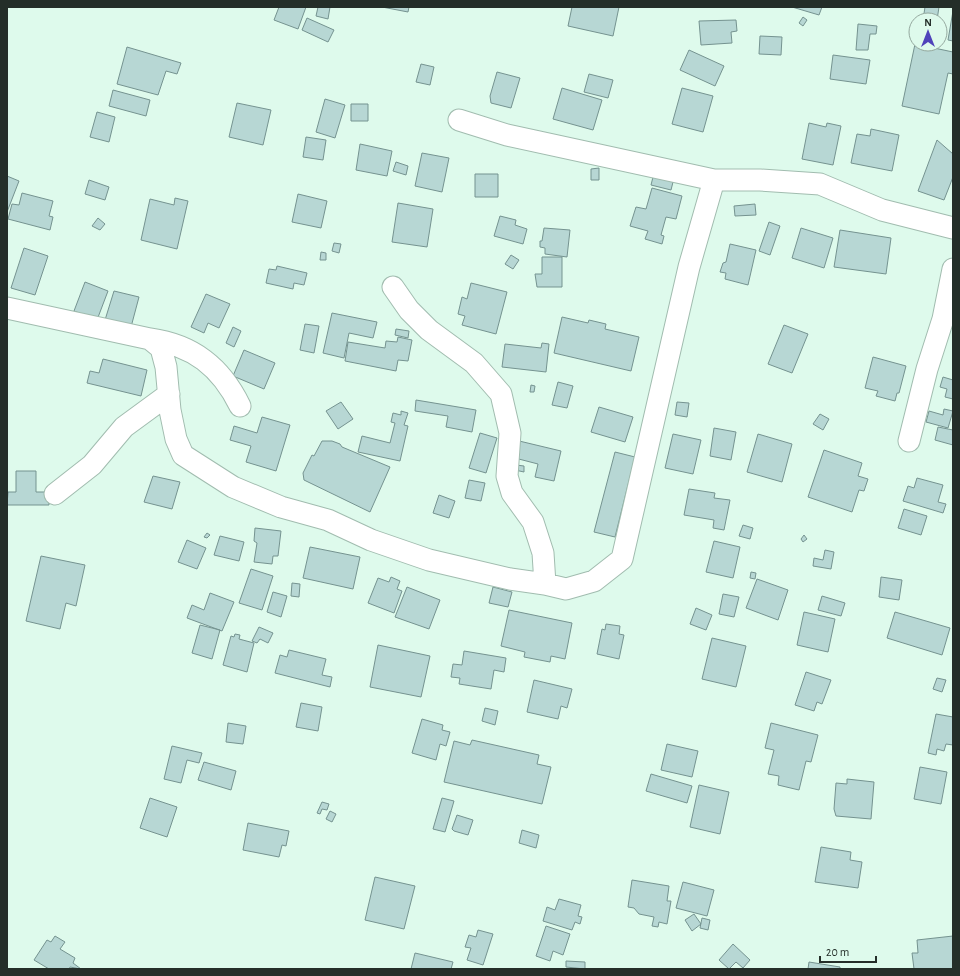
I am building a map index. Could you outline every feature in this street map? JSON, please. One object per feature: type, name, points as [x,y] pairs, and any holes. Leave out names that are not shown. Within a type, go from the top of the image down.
[{"type":"street","points":[[459,120],[508,135],[714,180],[760,180],[820,184],[882,210],[953,228]]},
{"type":"street","points":[[150,339],[161,348],[166,368],[176,439],[183,455],[233,487],[281,507],[328,520],[371,540],[429,560],[510,579],[545,584],[566,589],[594,581],[622,559],[689,267],[714,180]]},
{"type":"street","points":[[909,441],[927,369],[944,319],[953,269]]},
{"type":"street","points":[[393,287],[409,310],[429,330],[474,363],[501,394],[510,433],[506,476],[512,493],[533,522],[543,553],[545,584]]},
{"type":"street","points":[[7,308],[168,342],[190,350],[210,364],[232,389],[240,406]]},
{"type":"street","points":[[55,494],[92,465],[124,427],[169,394]]},
{"type":"building","points":[[279,7],[306,7],[298,29],[274,20]]},
{"type":"building","points":[[318,7],[330,7],[328,19],[316,16]]},
{"type":"building","points":[[382,7],[409,7],[408,12]]},
{"type":"building","points":[[572,7],[619,7],[613,36],[568,26]]},
{"type":"building","points":[[792,7],[822,7],[819,15]]},
{"type":"building","points":[[925,7],[939,7],[938,12],[924,12]]},
{"type":"building","points":[[953,11],[953,41],[948,40]]},
{"type":"building","points":[[803,17],[807,20],[803,26],[799,23]]},
{"type":"building","points":[[307,18],[334,30],[328,42],[302,30]]},
{"type":"building","points":[[736,20],[737,31],[731,32],[732,43],[701,45],[699,21]]},
{"type":"building","points":[[858,24],[877,26],[876,34],[870,34],[868,50],[856,50]]},
{"type":"building","points":[[760,36],[782,37],[781,55],[759,54]]},
{"type":"building","points":[[127,47],[181,63],[177,74],[166,71],[158,95],[117,84]]},
{"type":"building","points":[[689,50],[724,66],[715,86],[680,70]]},
{"type":"building","points":[[913,52],[953,52],[953,74],[948,73],[939,114],[902,106]]},
{"type":"building","points":[[833,55],[870,60],[866,84],[830,79]]},
{"type":"building","points":[[421,64],[434,67],[430,85],[416,82]]},
{"type":"building","points":[[497,72],[520,78],[511,108],[491,103],[490,96]]},
{"type":"building","points":[[589,74],[613,80],[608,98],[584,92]]},
{"type":"building","points":[[562,88],[602,100],[593,130],[553,119]]},
{"type":"building","points":[[682,88],[713,96],[703,132],[672,124]]},
{"type":"building","points":[[113,90],[150,100],[146,116],[109,106]]},
{"type":"building","points":[[325,99],[345,105],[335,138],[316,132]]},
{"type":"building","points":[[237,103],[271,110],[263,145],[229,137]]},
{"type":"building","points":[[351,104],[368,104],[368,121],[351,121]]},
{"type":"building","points":[[97,112],[115,117],[109,142],[90,137]]},
{"type":"building","points":[[809,123],[826,127],[827,123],[841,126],[833,165],[802,159]]},
{"type":"building","points":[[871,129],[899,135],[892,171],[851,163],[857,134],[870,136]]},
{"type":"building","points":[[306,137],[326,140],[323,160],[303,157]]},
{"type":"building","points":[[937,140],[953,154],[953,177],[944,200],[918,191]]},
{"type":"building","points":[[360,144],[392,151],[387,176],[356,170]]},
{"type":"building","points":[[422,153],[449,158],[442,192],[415,186]]},
{"type":"building","points":[[396,162],[408,166],[406,175],[393,171]]},
{"type":"building","points":[[599,168],[599,180],[591,180],[591,169]]},
{"type":"building","points":[[654,173],[674,178],[671,190],[651,185]]},
{"type":"building","points":[[475,174],[498,174],[498,197],[475,197]]},
{"type":"building","points":[[7,176],[19,181],[7,212]]},
{"type":"building","points":[[89,180],[109,187],[105,200],[85,194]]},
{"type":"building","points":[[652,188],[682,196],[676,219],[666,217],[661,235],[664,236],[662,244],[645,239],[648,231],[630,226],[636,207],[646,209]]},
{"type":"building","points":[[22,193],[53,201],[49,216],[53,217],[50,230],[8,219],[12,204],[19,205]]},
{"type":"building","points":[[298,194],[327,201],[321,228],[292,222]]},
{"type":"building","points":[[175,198],[188,201],[177,249],[141,240],[150,199],[174,205]]},
{"type":"building","points":[[398,203],[433,209],[427,247],[392,242]]},
{"type":"building","points":[[755,204],[756,215],[735,216],[734,206]]},
{"type":"building","points":[[500,216],[516,220],[515,225],[527,229],[523,244],[494,236]]},
{"type":"building","points":[[98,218],[105,224],[100,230],[92,226]]},
{"type":"building","points":[[769,222],[780,226],[770,255],[759,251]]},
{"type":"building","points":[[544,228],[570,230],[567,257],[545,254],[545,248],[540,247],[540,241],[542,241]]},
{"type":"building","points":[[801,228],[833,238],[824,268],[792,258]]},
{"type":"building","points":[[840,230],[891,238],[886,274],[834,267]]},
{"type":"building","points":[[334,243],[341,244],[339,253],[332,251]]},
{"type":"building","points":[[730,244],[756,250],[748,285],[725,279],[726,273],[720,272],[723,263],[726,262]]},
{"type":"building","points":[[24,248],[48,256],[35,295],[11,288]]},
{"type":"building","points":[[321,252],[326,253],[326,260],[320,260]]},
{"type":"building","points":[[511,255],[519,260],[513,269],[505,264]]},
{"type":"building","points":[[542,257],[562,257],[562,287],[537,287],[535,274],[542,274]]},
{"type":"building","points":[[277,266],[307,273],[304,285],[294,283],[293,289],[266,283],[269,269],[276,270]]},
{"type":"building","points":[[85,282],[108,291],[97,320],[74,311]]},
{"type":"building","points":[[471,283],[507,292],[496,334],[462,325],[465,316],[458,314],[462,297],[467,299]]},
{"type":"building","points":[[114,291],[139,297],[131,327],[105,320]]},
{"type":"building","points":[[206,294],[230,304],[219,328],[208,323],[204,333],[191,327]]},
{"type":"building","points":[[332,313],[377,322],[373,338],[349,333],[344,358],[323,353]]},
{"type":"building","points":[[562,317],[588,323],[589,320],[606,324],[605,329],[639,337],[631,371],[554,353]]},
{"type":"building","points":[[305,324],[319,326],[314,353],[300,350]]},
{"type":"building","points":[[784,325],[808,334],[792,373],[768,364]]},
{"type":"building","points":[[233,327],[241,331],[234,347],[226,343]]},
{"type":"building","points":[[396,329],[409,331],[408,338],[395,335]]},
{"type":"building","points":[[398,337],[412,340],[408,361],[398,360],[396,371],[345,361],[348,342],[385,348],[386,341],[397,342]]},
{"type":"building","points":[[542,343],[549,344],[546,372],[502,367],[505,344],[541,348]]},
{"type":"building","points":[[244,350],[275,363],[264,389],[233,376]]},
{"type":"building","points":[[873,357],[906,366],[899,393],[897,393],[895,401],[876,396],[878,391],[865,388]]},
{"type":"building","points":[[103,359],[147,370],[141,396],[87,383],[90,371],[99,373]]},
{"type":"building","points":[[943,377],[953,380],[953,399],[945,397],[947,389],[940,387]]},
{"type":"building","points":[[558,382],[573,386],[567,408],[552,405]]},
{"type":"building","points":[[531,385],[535,386],[534,392],[530,392]]},
{"type":"building","points":[[416,400],[476,410],[472,432],[446,427],[448,416],[415,411]]},
{"type":"building","points":[[341,402],[353,419],[338,429],[326,411]]},
{"type":"building","points":[[677,402],[689,403],[687,417],[675,415]]},
{"type":"building","points":[[599,407],[633,417],[625,442],[591,432]]},
{"type":"building","points":[[944,409],[953,411],[948,428],[926,422],[929,411],[943,415]]},
{"type":"building","points":[[401,411],[408,413],[404,425],[408,426],[400,461],[358,452],[362,436],[390,443],[395,423],[391,422],[393,413],[401,415]]},
{"type":"building","points":[[820,414],[829,419],[823,430],[813,424]]},
{"type":"building","points":[[262,417],[290,425],[276,471],[246,462],[251,446],[230,440],[234,426],[257,433]]},
{"type":"building","points":[[938,427],[953,430],[953,445],[935,440]]},
{"type":"building","points":[[714,428],[736,432],[731,460],[710,456]]},
{"type":"building","points":[[480,433],[497,438],[486,473],[469,468]]},
{"type":"building","points":[[673,434],[701,440],[693,474],[665,468]]},
{"type":"building","points":[[758,434],[792,444],[782,482],[747,472]]},
{"type":"building","points":[[515,440],[561,451],[554,481],[535,477],[538,464],[511,457]]},
{"type":"building","points":[[322,441],[332,441],[340,444],[342,447],[390,467],[370,512],[304,480],[303,473],[312,455],[314,456]]},
{"type":"building","points":[[824,450],[862,463],[858,476],[868,479],[864,491],[859,490],[852,512],[808,497]]},
{"type":"building","points":[[615,452],[635,457],[615,537],[594,532]]},
{"type":"building","points":[[516,465],[524,466],[524,472],[515,470]]},
{"type":"building","points":[[16,471],[36,471],[36,492],[49,492],[49,505],[7,505],[8,492],[16,492]]},
{"type":"building","points":[[153,476],[180,482],[172,509],[144,502]]},
{"type":"building","points":[[917,478],[943,485],[938,502],[946,504],[943,513],[903,501],[908,486],[914,488]]},
{"type":"building","points":[[469,480],[485,483],[481,501],[465,498]]},
{"type":"building","points":[[689,489],[715,493],[714,498],[730,500],[724,530],[713,528],[714,520],[684,515]]},
{"type":"building","points":[[439,495],[455,501],[449,518],[433,513]]},
{"type":"building","points":[[904,509],[927,516],[921,535],[898,528]]},
{"type":"building","points":[[743,525],[753,528],[750,539],[739,536]]},
{"type":"building","points":[[255,528],[281,531],[278,556],[273,556],[272,564],[254,562],[257,543],[254,541]]},
{"type":"building","points":[[207,533],[210,535],[207,538],[204,537]]},
{"type":"building","points":[[804,535],[807,539],[803,542],[801,539]]},
{"type":"building","points":[[220,536],[244,542],[239,561],[214,555]]},
{"type":"building","points":[[187,540],[206,548],[197,569],[178,562]]},
{"type":"building","points":[[714,541],[740,547],[733,578],[706,572]]},
{"type":"building","points":[[310,547],[360,557],[353,589],[303,578]]},
{"type":"building","points":[[825,550],[834,552],[831,569],[813,566],[814,558],[823,560]]},
{"type":"building","points":[[41,556],[85,565],[76,606],[66,603],[60,629],[26,621]]},
{"type":"building","points":[[251,569],[273,576],[262,610],[239,603]]},
{"type":"building","points":[[751,572],[756,573],[755,579],[750,578]]},
{"type":"building","points":[[391,577],[400,581],[397,589],[402,591],[394,613],[368,603],[378,578],[389,582]]},
{"type":"building","points":[[881,577],[902,580],[899,600],[879,597]]},
{"type":"building","points":[[757,579],[788,590],[778,620],[746,608]]},
{"type":"building","points":[[292,583],[300,584],[299,597],[291,596]]},
{"type":"building","points":[[407,587],[440,600],[429,629],[395,617]]},
{"type":"building","points":[[493,587],[512,592],[508,607],[489,603]]},
{"type":"building","points":[[273,592],[287,596],[281,617],[267,612]]},
{"type":"building","points":[[210,593],[234,602],[222,631],[187,618],[192,605],[204,610]]},
{"type":"building","points":[[723,594],[739,597],[734,617],[719,614]]},
{"type":"building","points":[[822,596],[845,603],[841,616],[818,610]]},
{"type":"building","points":[[696,608],[712,615],[706,630],[690,624]]},
{"type":"building","points":[[509,610],[572,623],[565,659],[551,656],[550,662],[524,657],[525,652],[501,646]]},
{"type":"building","points":[[804,612],[835,619],[828,652],[797,645]]},
{"type":"building","points":[[895,612],[950,628],[942,655],[887,638]]},
{"type":"building","points":[[606,624],[620,626],[619,634],[624,635],[619,659],[597,654],[602,629],[605,630]]},
{"type":"building","points":[[200,625],[220,630],[212,659],[192,653]]},
{"type":"building","points":[[259,627],[273,633],[268,643],[260,639],[257,643],[252,641]]},
{"type":"building","points":[[235,634],[240,635],[239,639],[254,643],[247,672],[223,665],[231,636],[234,637]]},
{"type":"building","points":[[712,638],[746,646],[736,687],[702,679]]},
{"type":"building","points":[[378,645],[430,656],[421,697],[370,687]]},
{"type":"building","points":[[289,650],[326,659],[322,675],[332,677],[330,687],[275,673],[280,655],[287,657]]},
{"type":"building","points":[[464,651],[506,658],[504,672],[494,670],[491,689],[459,684],[460,678],[451,677],[453,664],[462,665]]},
{"type":"building","points":[[806,672],[831,680],[822,704],[817,702],[814,711],[795,705]]},
{"type":"building","points":[[937,678],[946,680],[942,692],[933,689]]},
{"type":"building","points":[[534,680],[572,689],[567,708],[561,706],[558,719],[527,712]]},
{"type":"building","points":[[301,703],[322,707],[318,731],[296,727]]},
{"type":"building","points":[[485,708],[498,711],[495,725],[482,721]]},
{"type":"building","points":[[936,714],[953,717],[953,745],[946,744],[944,751],[937,749],[936,755],[928,753]]},
{"type":"building","points":[[422,719],[443,725],[442,730],[450,732],[446,746],[440,744],[436,760],[412,753]]},
{"type":"building","points":[[228,723],[246,726],[243,744],[226,742]]},
{"type":"building","points":[[771,723],[818,735],[811,762],[806,761],[799,790],[778,785],[779,776],[768,774],[774,750],[765,748]]},
{"type":"building","points":[[472,740],[539,755],[537,764],[551,767],[542,804],[444,782],[454,741],[470,745]]},
{"type":"building","points":[[667,744],[698,751],[692,777],[661,770]]},
{"type":"building","points":[[172,746],[202,753],[199,763],[187,760],[181,783],[164,779]]},
{"type":"building","points":[[204,762],[236,771],[231,790],[198,780]]},
{"type":"building","points":[[920,767],[947,772],[941,804],[914,799]]},
{"type":"building","points":[[651,774],[692,786],[687,803],[646,791]]},
{"type":"building","points":[[847,779],[874,782],[871,819],[836,816],[834,809],[836,783],[847,784]]},
{"type":"building","points":[[699,785],[729,792],[720,834],[690,827]]},
{"type":"building","points":[[150,798],[177,807],[167,837],[140,828]]},
{"type":"building","points":[[442,798],[454,801],[445,832],[433,829]]},
{"type":"building","points":[[322,802],[329,804],[327,810],[322,809],[320,814],[317,813]]},
{"type":"building","points":[[330,811],[336,814],[332,822],[326,819]]},
{"type":"building","points":[[457,815],[473,820],[468,835],[452,829]]},
{"type":"building","points":[[248,823],[289,831],[286,846],[282,845],[279,857],[243,850]]},
{"type":"building","points":[[522,830],[539,835],[536,848],[519,843]]},
{"type":"building","points":[[821,847],[851,852],[850,860],[862,862],[858,888],[815,882]]},
{"type":"building","points":[[375,877],[415,886],[404,929],[365,920]]},
{"type":"building","points":[[632,880],[669,886],[667,901],[671,901],[667,924],[659,922],[658,927],[652,926],[654,917],[639,914],[634,908],[628,907]]},
{"type":"building","points":[[683,882],[714,890],[707,916],[676,908]]},
{"type":"building","points":[[559,899],[581,905],[578,916],[582,917],[580,924],[575,922],[572,930],[543,921],[547,907],[555,910]]},
{"type":"building","points":[[694,914],[701,924],[692,931],[685,920]]},
{"type":"building","points":[[702,918],[710,920],[708,930],[700,928]]},
{"type":"building","points":[[546,926],[570,934],[563,955],[553,951],[550,961],[536,956]]},
{"type":"building","points":[[478,930],[493,934],[483,965],[467,960],[471,948],[465,947],[469,935],[476,937]]},
{"type":"building","points":[[55,936],[65,942],[60,949],[75,958],[73,963],[81,969],[70,967],[69,969],[49,969],[34,960],[47,940],[51,942]]},
{"type":"building","points":[[953,936],[953,969],[914,969],[912,953],[918,953],[917,940]]},
{"type":"building","points":[[733,944],[750,960],[743,968],[736,962],[729,969],[719,960]]},
{"type":"building","points":[[415,953],[453,962],[451,969],[411,969]]},
{"type":"building","points":[[566,961],[585,962],[585,969],[566,967]]},
{"type":"building","points":[[809,962],[840,967],[840,969],[808,969]]}]
